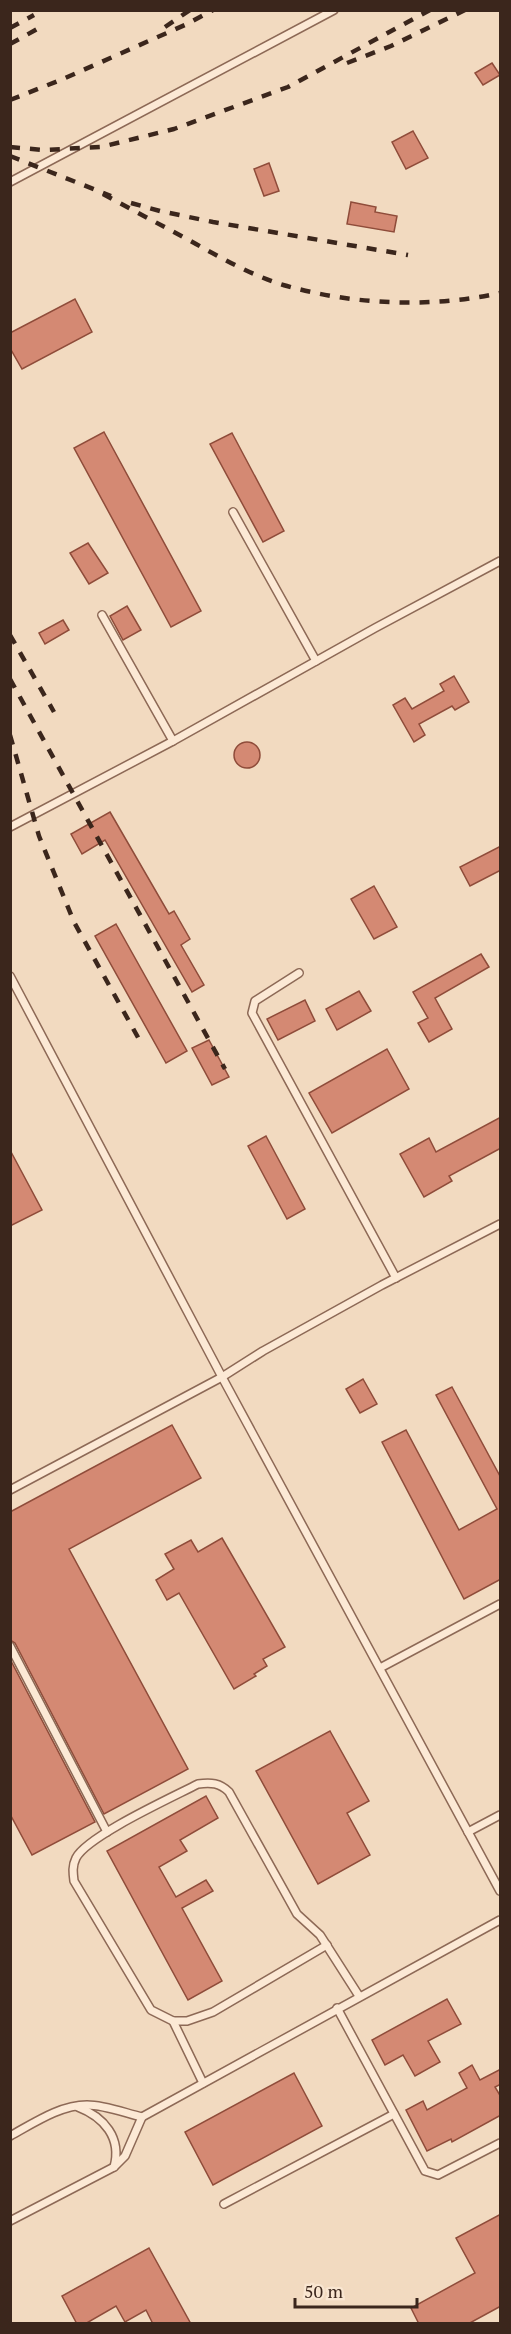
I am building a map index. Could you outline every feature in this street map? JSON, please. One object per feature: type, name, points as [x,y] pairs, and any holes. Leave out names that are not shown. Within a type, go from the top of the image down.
[{"type":"lane","points":[[10,182],[334,10]]},
{"type":"lane","points":[[233,512],[316,661]]},
{"type":"lane","points":[[10,827],[173,741],[501,561]]},
{"type":"lane","points":[[102,615],[173,741]]},
{"type":"lane","points":[[300,973],[255,1001],[252,1013],[396,1278]]},
{"type":"lane","points":[[10,976],[222,1377],[501,1891]]},
{"type":"lane","points":[[10,1490],[222,1377],[263,1351],[396,1278],[501,1224]]},
{"type":"lane","points":[[380,1668],[501,1605]]},
{"type":"lane","points":[[10,1646],[107,1832]]},
{"type":"lane","points":[[327,1945],[213,2012],[187,2021],[173,2021],[151,2010],[74,1881],[73,1869],[76,1858],[95,1839],[198,1784],[209,1782],[223,1786],[229,1792],[297,1914],[320,1935],[327,1945],[359,1996]]},
{"type":"lane","points":[[468,1832],[501,1815]]},
{"type":"lane","points":[[10,2221],[114,2167],[125,2156],[142,2117],[501,1920]]},
{"type":"lane","points":[[337,2008],[425,2170],[438,2175],[501,2143]]},
{"type":"lane","points":[[173,2021],[204,2083]]},
{"type":"lane","points":[[10,2136],[57,2111],[76,2106],[90,2104],[142,2117]]},
{"type":"lane","points":[[76,2106],[92,2112],[106,2123],[114,2141],[117,2156],[114,2167]]},
{"type":"lane","points":[[224,2204],[394,2114]]},
{"type":"building","points":[[492,63],[500,75],[483,85],[475,73]]},
{"type":"building","points":[[413,131],[428,158],[406,169],[392,142]]},
{"type":"building","points":[[269,163],[279,191],[264,196],[254,169]]},
{"type":"building","points":[[351,202],[376,207],[375,212],[397,216],[394,232],[347,224]]},
{"type":"building","points":[[75,299],[92,332],[22,369],[10,348],[10,333]]},
{"type":"building","points":[[104,432],[201,611],[171,627],[74,448]]},
{"type":"building","points":[[232,433],[284,531],[263,542],[210,444]]},
{"type":"building","points":[[88,543],[108,573],[89,584],[70,553]]},
{"type":"building","points":[[127,606],[141,630],[123,640],[110,616]]},
{"type":"building","points":[[63,620],[69,630],[45,644],[39,633]]},
{"type":"building","points":[[454,676],[469,702],[455,710],[452,706],[419,724],[425,735],[414,742],[393,705],[405,698],[412,709],[444,691],[440,684]]},
{"type":"building","points":[[247,742],[256,746],[260,755],[256,764],[247,768],[238,764],[234,755],[238,746]]},
{"type":"building","points":[[110,812],[169,914],[174,911],[190,939],[181,945],[204,985],[192,992],[105,840],[82,854],[71,834]]},
{"type":"building","points":[[501,846],[501,870],[470,886],[460,867]]},
{"type":"building","points":[[374,886],[397,927],[374,939],[351,899]]},
{"type":"building","points":[[116,924],[187,1051],[166,1063],[95,936]]},
{"type":"building","points":[[481,954],[489,967],[435,998],[452,1029],[429,1042],[418,1023],[428,1018],[413,992]]},
{"type":"building","points":[[359,991],[371,1011],[337,1030],[326,1009]]},
{"type":"building","points":[[305,1000],[315,1021],[278,1040],[267,1019]]},
{"type":"building","points":[[209,1040],[229,1077],[212,1085],[192,1048]]},
{"type":"building","points":[[387,1049],[409,1089],[332,1133],[309,1093]]},
{"type":"building","points":[[501,1117],[501,1148],[449,1176],[452,1181],[424,1197],[400,1154],[429,1138],[436,1152]]},
{"type":"building","points":[[266,1136],[305,1209],[287,1219],[248,1146]]},
{"type":"building","points":[[10,1150],[42,1210],[10,1226]]},
{"type":"building","points":[[363,1379],[377,1404],[360,1413],[346,1389]]},
{"type":"building","points":[[452,1387],[501,1478],[501,1579],[464,1599],[382,1442],[406,1430],[459,1530],[497,1509],[436,1395]]},
{"type":"building","points":[[172,1425],[201,1478],[69,1549],[188,1769],[104,1814],[15,1643],[10,1640],[10,1512]]},
{"type":"building","points":[[222,1538],[285,1647],[263,1659],[267,1666],[254,1674],[256,1676],[234,1689],[179,1593],[167,1600],[156,1580],[174,1569],[165,1554],[191,1540],[198,1552]]},
{"type":"building","points":[[10,1659],[95,1822],[32,1855],[10,1814]]},
{"type":"building","points":[[330,1731],[369,1801],[347,1813],[370,1855],[318,1884],[256,1771]]},
{"type":"building","points":[[206,1796],[218,1818],[180,1840],[187,1851],[159,1867],[176,1897],[206,1880],[213,1891],[182,1908],[222,1981],[188,2000],[107,1851]]},
{"type":"building","points":[[447,1999],[461,2024],[428,2041],[440,2062],[415,2076],[403,2055],[385,2065],[372,2040]]},
{"type":"building","points":[[472,2065],[480,2080],[501,2069],[501,2084],[495,2087],[501,2097],[501,2115],[452,2142],[451,2139],[427,2151],[406,2110],[423,2101],[427,2110],[467,2088],[459,2073]]},
{"type":"building","points":[[294,2073],[322,2126],[213,2185],[185,2132]]},
{"type":"building","points":[[501,2214],[501,2306],[468,2324],[419,2324],[411,2308],[475,2273],[456,2238]]},
{"type":"building","points":[[149,2248],[191,2324],[153,2324],[146,2310],[125,2322],[116,2306],[85,2324],[77,2324],[62,2296]]},
{"type":"railway","points":[[165,27],[190,10]]},
{"type":"railway","points":[[10,100],[63,79],[187,24],[213,10]]},
{"type":"railway","points":[[10,147],[43,150],[101,147],[174,129],[288,87],[430,10]]},
{"type":"railway","points":[[347,63],[391,46],[465,10]]},
{"type":"railway","points":[[10,28],[34,15]]},
{"type":"railway","points":[[10,44],[41,27]]},
{"type":"railway","points":[[10,156],[111,196]]},
{"type":"railway","points":[[103,194],[240,268],[287,286],[339,297],[393,302],[447,301],[500,293]]},
{"type":"railway","points":[[131,203],[213,222],[408,255]]},
{"type":"railway","points":[[10,635],[54,712]]},
{"type":"railway","points":[[10,679],[225,1069]]},
{"type":"railway","points":[[10,735],[39,836],[74,922],[140,1041]]}]
